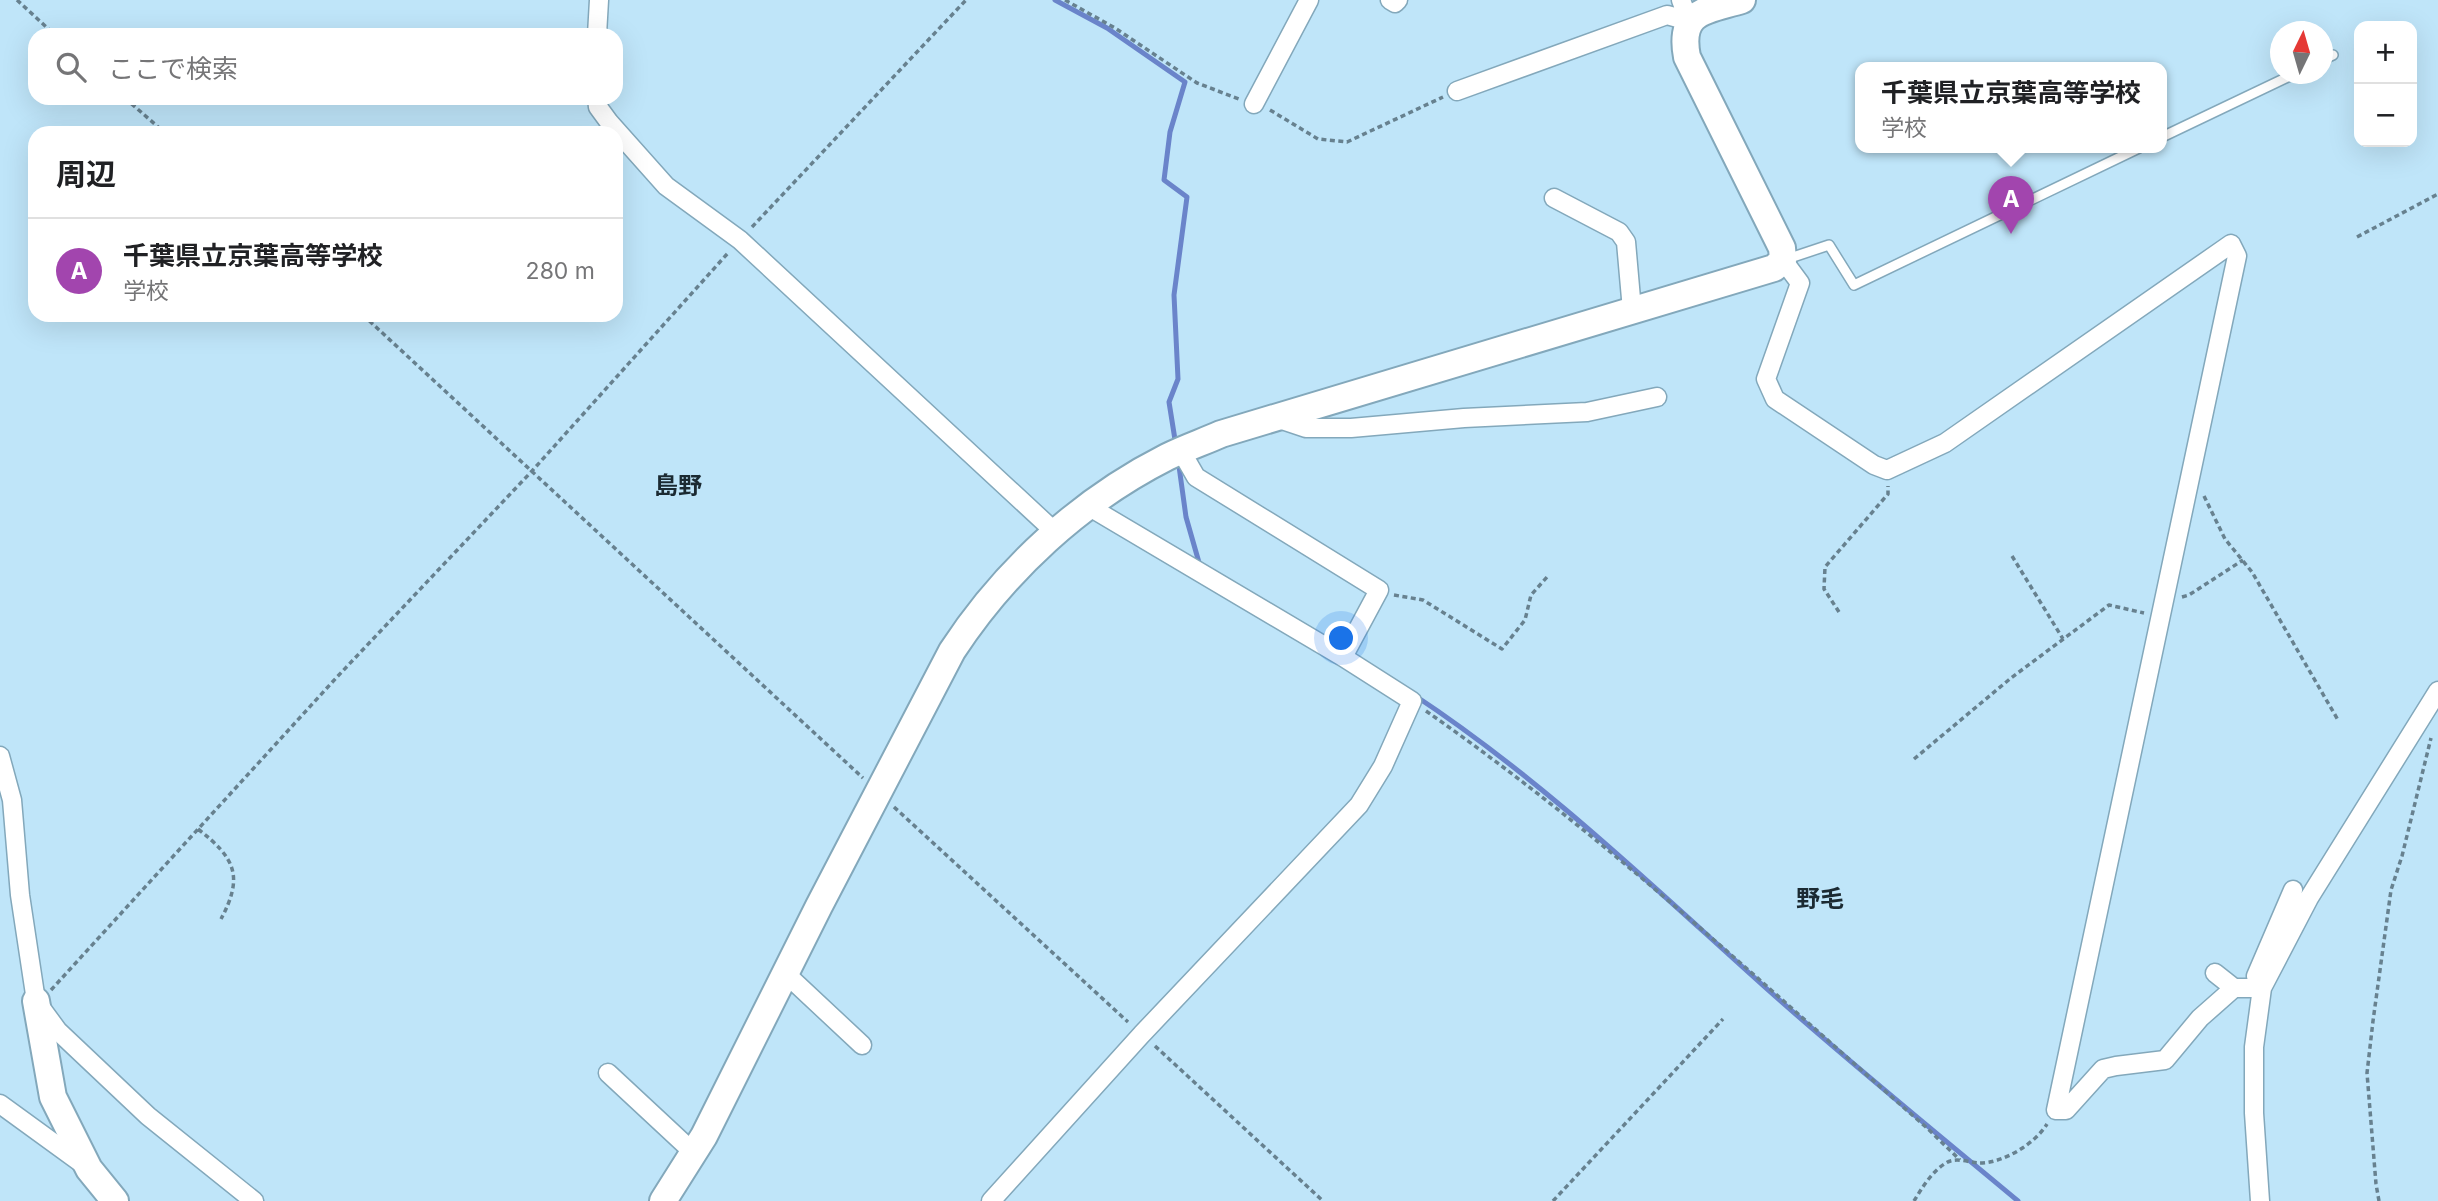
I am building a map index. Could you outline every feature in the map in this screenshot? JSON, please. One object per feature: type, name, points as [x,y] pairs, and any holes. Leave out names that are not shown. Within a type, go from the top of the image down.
[{"type":"street","points":[[597,28],[599,0]]},
{"type":"street","points":[[1254,104],[1309,0]]},
{"type":"street","points":[[1390,0],[1398,0]]},
{"type":"street","points":[[1457,91],[1667,15],[1685,10],[1703,12],[1742,0]]},
{"type":"street","points":[[1685,10],[1684,39],[1687,57],[1782,248],[1783,260],[1800,283],[1766,379],[1775,399],[1874,465],[1887,470],[1944,443],[2231,244],[2237,256],[2056,1111],[2066,1110],[2103,1069],[2165,1060],[2200,1018],[2249,988],[2309,898],[2438,691]]},
{"type":"street","points":[[598,105],[613,126]]},
{"type":"street","points":[[623,138],[666,186],[740,240],[1055,532]]},
{"type":"street","points":[[1553,198],[1619,232],[1626,242],[1632,310]]},
{"type":"street","points":[[663,1201],[694,1153],[952,651],[975,615],[997,589],[1055,532],[1133,476],[1221,434],[1774,268],[1783,260]]},
{"type":"street","points":[[1273,418],[1306,428],[1351,428],[1464,418],[1587,412],[1657,397]]},
{"type":"street","points":[[1181,451],[1196,477],[1379,590],[1343,657]]},
{"type":"street","points":[[991,1201],[1142,1034],[1359,806],[1383,766],[1412,701],[1343,657],[1088,506]]},
{"type":"street","points":[[0,756],[12,800],[20,895],[53,1097],[89,1169],[115,1201]]},
{"type":"street","points":[[2260,1201],[2249,988],[2293,890]]},
{"type":"street","points":[[785,973],[862,1045]]},
{"type":"street","points":[[2215,973],[2249,988]]},
{"type":"street","points":[[36,1001],[58,1031],[148,1116],[253,1201]]},
{"type":"street","points":[[608,1073],[694,1153]]},
{"type":"street","points":[[0,1104],[89,1169]]},
{"type":"lane","points":[[2167,134],[2273,84]]},
{"type":"lane","points":[[1783,260],[1829,245],[1854,285],[2129,153]]},
{"type":"path","points":[[17,0],[47,28]]},
{"type":"path","points":[[36,1001],[52,989],[337,677],[532,471],[740,240],[967,0]]},
{"type":"path","points":[[1065,0],[1115,28],[1197,83],[1272,111],[1318,139],[1347,142],[1457,91]]},
{"type":"path","points":[[133,105],[157,126]]},
{"type":"path","points":[[2357,237],[2438,194]]},
{"type":"path","points":[[371,322],[1323,1201]]},
{"type":"path","points":[[1839,612],[1824,589],[1825,567],[1888,494],[1887,470]]},
{"type":"path","points":[[2189,478],[2203,494],[2225,539],[2252,572],[2337,720]]},
{"type":"path","points":[[2012,556],[2063,639]]},
{"type":"path","points":[[1914,759],[2011,678],[2109,605],[2162,609],[2243,560]]},
{"type":"path","points":[[1379,590],[1423,600],[1502,649],[1525,620],[1531,595],[1548,576]]},
{"type":"path","points":[[1412,701],[1478,747],[1640,876],[1960,1160]]},
{"type":"path","points":[[2379,1201],[2375,1184],[2367,1073],[2391,890],[2432,735]]},
{"type":"path","points":[[198,829],[228,857],[233,869],[232,900],[221,919]]},
{"type":"path","points":[[1553,1201],[1723,1019]]},
{"type":"path","points":[[1914,1201],[1924,1185],[1947,1162],[1960,1160],[1981,1163],[2005,1157],[2043,1132],[2056,1111]]},
{"type":"waterway","points":[[1055,0],[1107,28],[1185,82],[1170,132],[1164,180],[1187,197],[1174,295],[1178,379],[1169,402],[1176,446]]},
{"type":"waterway","points":[[1178,459],[1186,517],[1200,566]]},
{"type":"waterway","points":[[1414,695],[1508,762],[1552,798],[1798,1016],[2018,1201]]},
{"type":"place","name":"千葉県立京葉高等学校","points":[[2011,234]]},
{"type":"district","name":"島野","points":[[678,486]]},
{"type":"district","name":"野毛","points":[[1820,899]]}]
